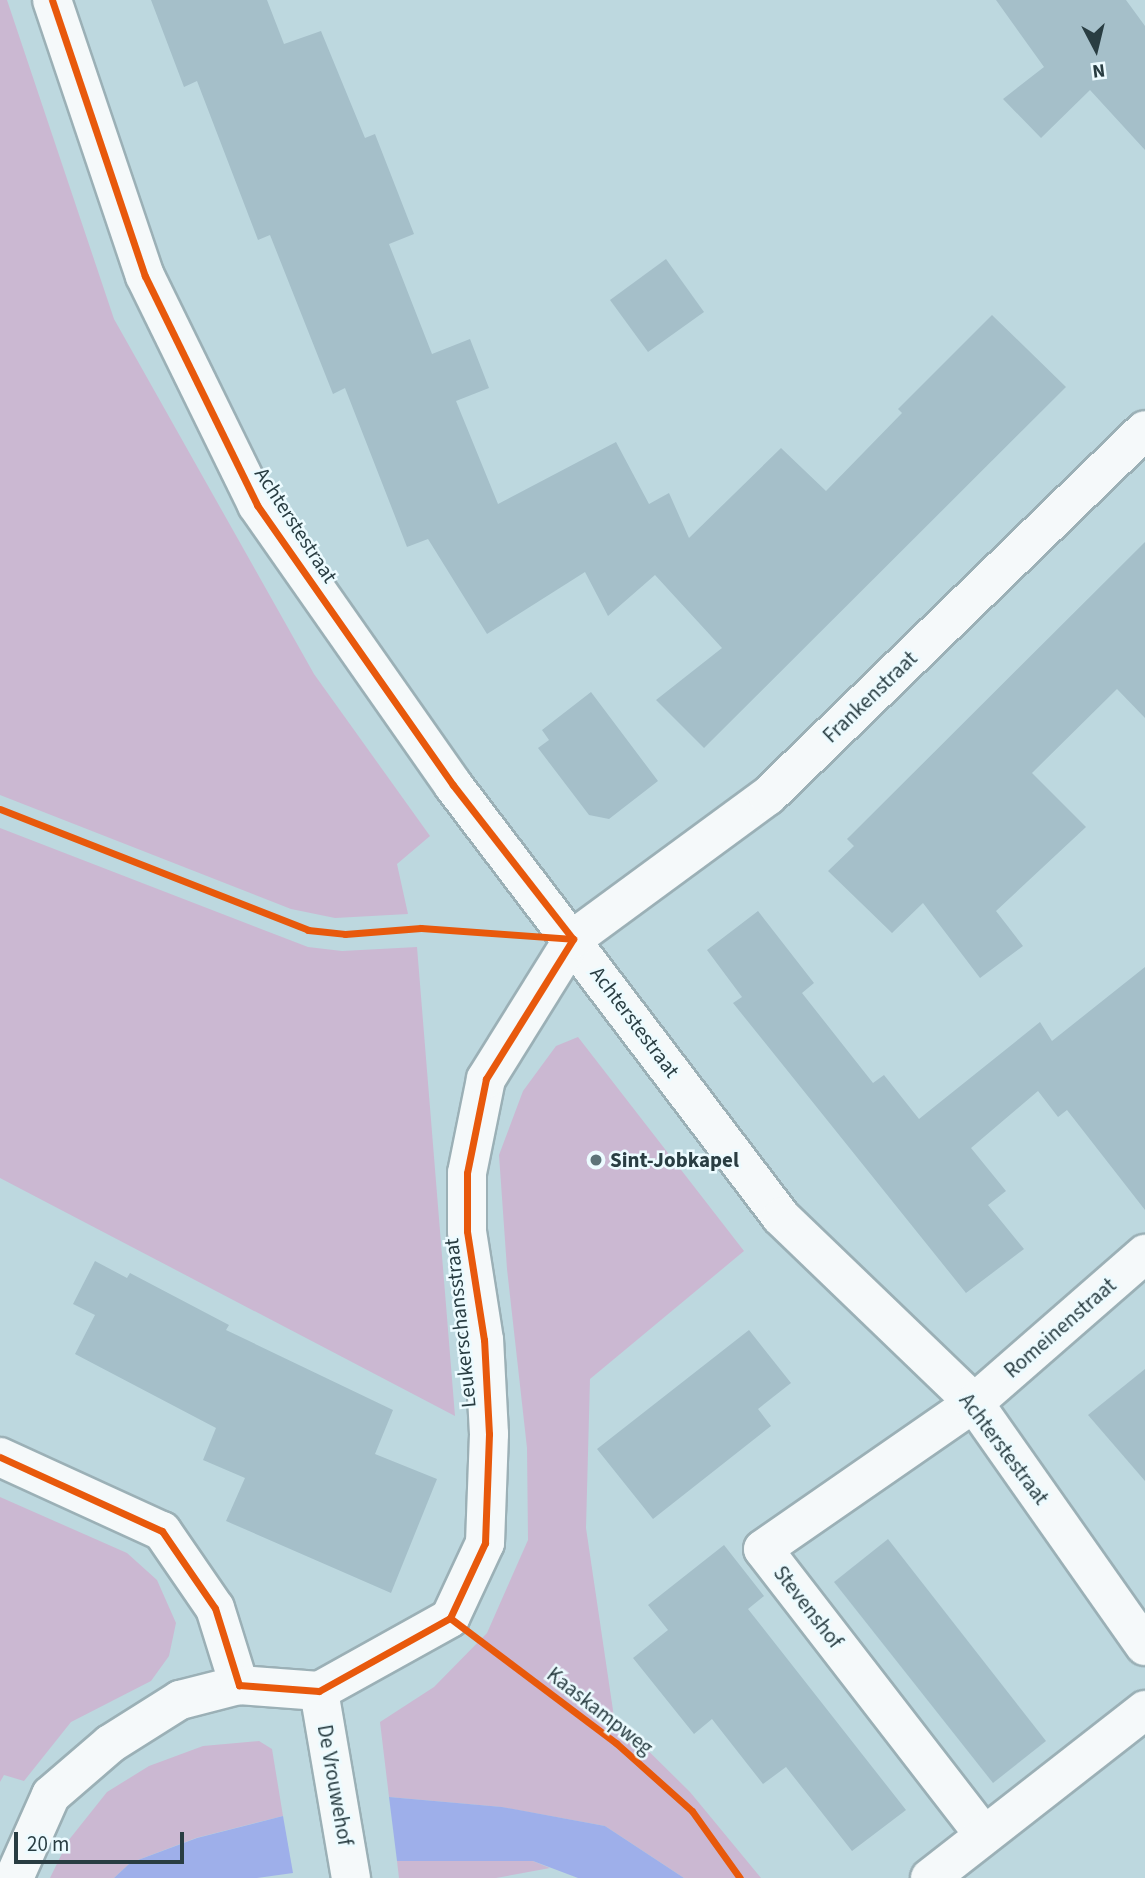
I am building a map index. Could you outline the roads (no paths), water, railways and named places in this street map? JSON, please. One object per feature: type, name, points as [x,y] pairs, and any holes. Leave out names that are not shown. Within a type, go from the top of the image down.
[{"type":"street","name":"Achterstestraat","points":[[52,0],[145,275],[257,505],[453,785],[573,939],[781,1217],[974,1403],[1145,1646]]},
{"type":"street","name":"Frankenstraat","points":[[573,939],[768,796],[1145,430]]},
{"type":"street","name":"Leukerschansstraat","points":[[319,1691],[450,1618],[485,1543],[489,1434],[484,1340],[467,1231],[467,1173],[486,1079],[573,939]]},
{"type":"street","name":"Romeinenstraat","points":[[974,1403],[1145,1254]]},
{"type":"street","name":"Stevenshof","points":[[974,1403],[763,1549],[984,1835]]},
{"type":"street","points":[[0,1457],[162,1531],[215,1608],[239,1685]]},
{"type":"street","points":[[14,1878],[51,1795],[100,1752],[180,1700],[239,1685],[319,1691]]},
{"type":"street","name":"De Vrouwehof","points":[[319,1691],[351,1878]]},
{"type":"street","points":[[930,1878],[1145,1710]]},
{"type":"water","points":[[389,1797],[502,1807],[605,1826],[684,1878],[578,1878],[533,1861],[397,1861]]},
{"type":"water","points":[[283,1816],[293,1873],[257,1878],[114,1878],[130,1863],[197,1838]]},
{"type":"place","name":"Sint-Jobkapel","points":[[596,1160]]}]
